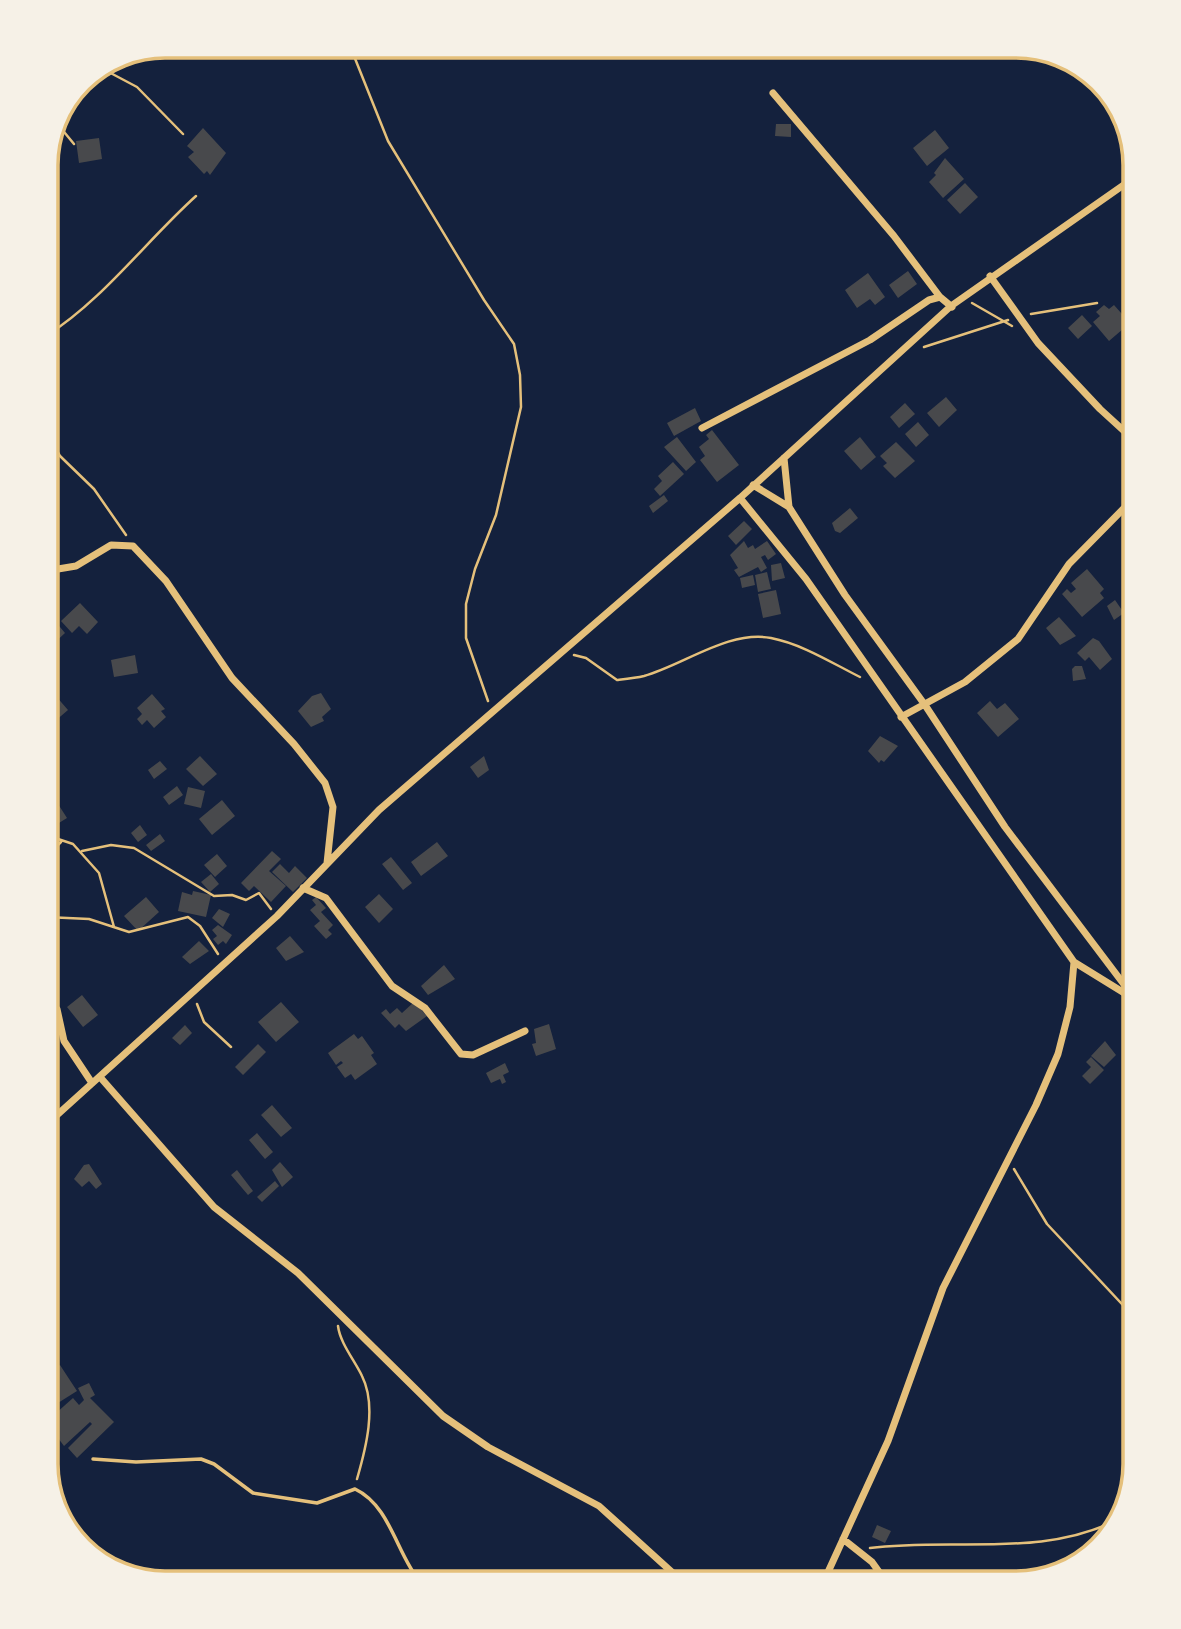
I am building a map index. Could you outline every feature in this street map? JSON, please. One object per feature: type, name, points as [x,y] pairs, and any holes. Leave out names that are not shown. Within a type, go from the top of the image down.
[{"type":"street","points":[[773,93],[894,236],[940,298],[952,307]]},
{"type":"street","points":[[58,1114],[277,916],[379,810],[740,498],[952,307],[990,276],[1123,186]]},
{"type":"street","points":[[990,276],[1038,342],[1100,409],[1123,429]]},
{"type":"street","points":[[702,428],[796,382],[870,340],[929,300],[940,298]]},
{"type":"street","points":[[784,458],[789,507]]},
{"type":"street","points":[[753,485],[789,507],[845,595],[925,705],[1005,827],[1123,982]]},
{"type":"street","points":[[740,498],[806,579],[1074,962],[1123,991]]},
{"type":"street","points":[[901,717],[965,682],[1018,639],[1069,564],[1123,510]]},
{"type":"street","points":[[58,569],[76,566],[111,545],[133,546],[166,581],[232,678],[294,744],[325,783],[333,807],[327,863]]},
{"type":"street","points":[[303,888],[326,898],[392,986],[425,1008],[461,1054],[473,1055],[525,1031]]},
{"type":"street","points":[[828,1571],[888,1441],[943,1288],[1007,1157],[1036,1105],[1058,1055],[1070,1007],[1074,962]]},
{"type":"street","points":[[58,1014],[64,1041],[92,1083]]},
{"type":"street","points":[[100,1077],[214,1207],[298,1273],[443,1416],[488,1447],[599,1506],[671,1571]]},
{"type":"street","points":[[843,1539],[872,1562],[878,1571]]},
{"type":"lane","points":[[93,1459],[136,1462],[201,1459],[214,1464],[253,1493],[317,1503],[355,1489],[363,1493],[383,1517],[399,1544],[410,1571]]},
{"type":"path","points":[[355,58],[388,141],[484,300],[514,344],[520,375],[521,407],[496,514],[475,569],[466,604],[466,638],[491,711]]},
{"type":"path","points":[[110,73],[137,87],[183,134]]},
{"type":"path","points":[[63,131],[74,144]]},
{"type":"path","points":[[58,327],[91,301],[160,228],[196,195]]},
{"type":"path","points":[[963,298],[1016,328]]},
{"type":"path","points":[[922,347],[1020,316],[1097,303]]},
{"type":"path","points":[[58,452],[94,489],[133,546]]},
{"type":"path","points":[[563,651],[586,658],[617,680],[644,676],[717,647],[754,637],[768,637],[787,642],[862,678],[876,680]]},
{"type":"path","points":[[58,840],[82,851],[99,873],[114,926]]},
{"type":"path","points":[[58,845],[62,841]]},
{"type":"path","points":[[82,851],[111,845],[134,848],[214,896],[232,895],[246,900],[258,893],[277,916]]},
{"type":"path","points":[[58,918],[89,919],[129,932],[139,932],[188,917],[200,926],[224,962]]},
{"type":"path","points":[[187,1000],[198,1004],[204,1022],[231,1047]]},
{"type":"path","points":[[1007,1157],[1048,1224],[1123,1304]]},
{"type":"path","points":[[340,1316],[338,1330],[365,1379],[367,1399],[368,1440],[355,1489]]},
{"type":"path","points":[[856,1549],[922,1543],[1050,1542],[1103,1527]]},
{"type":"building","points":[[776,124],[791,124],[791,137],[775,136]]},
{"type":"building","points":[[203,128],[226,153],[210,175],[207,171],[204,174],[188,157],[194,152],[187,146]]},
{"type":"building","points":[[935,130],[949,148],[927,166],[913,148]]},
{"type":"building","points":[[99,138],[102,159],[79,163],[76,141]]},
{"type":"building","points":[[945,158],[964,179],[943,198],[929,182]]},
{"type":"building","points":[[965,183],[978,197],[960,214],[947,200]]},
{"type":"building","points":[[908,271],[917,284],[898,298],[889,285]]},
{"type":"building","points":[[868,273],[885,297],[875,305],[870,299],[857,308],[845,290]]},
{"type":"building","points":[[1104,305],[1109,309],[1114,305],[1123,315],[1123,329],[1109,341],[1093,322],[1100,316],[1096,312]]},
{"type":"building","points":[[1082,315],[1092,326],[1078,339],[1068,328]]},
{"type":"building","points":[[946,397],[957,410],[939,427],[927,413]]},
{"type":"building","points":[[905,403],[915,414],[899,428],[890,417]]},
{"type":"building","points":[[695,408],[701,421],[674,436],[667,423]]},
{"type":"building","points":[[918,422],[929,435],[916,447],[905,434]]},
{"type":"building","points":[[712,430],[739,465],[717,482],[700,460],[705,456],[699,447],[709,439],[706,435]]},
{"type":"building","points":[[677,437],[696,462],[686,471],[664,447]]},
{"type":"building","points":[[860,437],[876,457],[861,470],[844,451]]},
{"type":"building","points":[[896,442],[915,461],[895,478],[883,466],[887,463],[880,456]]},
{"type":"building","points":[[673,462],[684,474],[660,496],[654,489],[662,481],[658,476]]},
{"type":"building","points":[[664,495],[668,501],[653,513],[649,506]]},
{"type":"building","points":[[850,508],[858,518],[840,533],[835,531],[832,523]]},
{"type":"building","points":[[744,521],[752,529],[736,545],[728,536]]},
{"type":"building","points":[[744,541],[748,548],[753,545],[755,549],[767,541],[776,554],[768,560],[765,555],[761,557],[767,568],[761,572],[758,567],[739,577],[734,570],[738,568],[730,555]]},
{"type":"building","points":[[781,563],[785,578],[772,581],[771,565]]},
{"type":"building","points":[[1087,569],[1104,589],[1100,593],[1104,598],[1082,617],[1062,594],[1067,589],[1071,593],[1076,589],[1071,583]]},
{"type":"building","points":[[767,572],[771,589],[758,592],[755,575]]},
{"type":"building","points":[[753,575],[755,585],[742,588],[740,578]]},
{"type":"building","points":[[776,590],[781,614],[763,618],[758,594]]},
{"type":"building","points":[[1115,600],[1123,614],[1114,620],[1107,606]]},
{"type":"building","points":[[80,603],[98,622],[87,634],[79,626],[72,633],[61,621]]},
{"type":"building","points":[[1059,617],[1076,636],[1060,645],[1046,628]]},
{"type":"building","points":[[58,625],[65,633],[58,640]]},
{"type":"building","points":[[1093,638],[1099,641],[1112,659],[1100,670],[1089,657],[1085,661],[1077,653]]},
{"type":"building","points":[[135,655],[138,673],[114,677],[111,660]]},
{"type":"building","points":[[1082,666],[1086,679],[1073,681],[1072,669]]},
{"type":"building","points":[[321,693],[331,709],[322,717],[324,721],[311,727],[298,711],[312,696]]},
{"type":"building","points":[[152,694],[165,709],[161,711],[166,717],[154,728],[147,720],[142,725],[137,719],[142,714],[137,708]]},
{"type":"building","points":[[58,698],[68,710],[58,719]]},
{"type":"building","points":[[990,701],[997,709],[1005,703],[1019,719],[998,737],[977,713]]},
{"type":"building","points":[[880,736],[898,746],[884,762],[881,760],[879,763],[868,751]]},
{"type":"building","points":[[200,756],[217,774],[203,786],[186,769]]},
{"type":"building","points":[[484,756],[489,770],[478,778],[470,767]]},
{"type":"building","points":[[160,761],[167,769],[154,779],[148,770]]},
{"type":"building","points":[[177,786],[183,795],[169,805],[163,797]]},
{"type":"building","points":[[188,787],[205,791],[201,808],[184,804]]},
{"type":"building","points":[[222,800],[235,816],[212,835],[199,819]]},
{"type":"building","points":[[58,804],[67,818],[58,824]]},
{"type":"building","points":[[140,825],[147,835],[138,842],[131,833]]},
{"type":"building","points":[[160,834],[165,841],[151,851],[146,845]]},
{"type":"building","points":[[437,842],[448,856],[421,876],[411,862]]},
{"type":"building","points":[[272,851],[281,859],[269,871],[286,886],[271,902],[254,886],[249,891],[241,883]]},
{"type":"building","points":[[217,854],[227,866],[215,877],[204,865]]},
{"type":"building","points":[[391,857],[412,883],[403,890],[382,864]]},
{"type":"building","points":[[280,864],[289,873],[295,866],[307,878],[293,892],[272,872]]},
{"type":"building","points":[[211,874],[219,884],[210,892],[201,882]]},
{"type":"building","points":[[193,891],[211,895],[206,917],[178,911],[182,892],[192,895]]},
{"type":"building","points":[[379,894],[393,909],[379,923],[365,907]]},
{"type":"building","points":[[146,897],[159,912],[138,931],[124,916]]},
{"type":"building","points":[[316,897],[326,908],[321,912],[333,925],[328,930],[332,934],[326,939],[314,926],[320,921],[310,910],[316,905],[312,900]]},
{"type":"building","points":[[219,909],[230,914],[223,927],[212,918]]},
{"type":"building","points":[[218,925],[232,935],[226,944],[223,941],[218,945],[213,939],[217,936],[212,930]]},
{"type":"building","points":[[290,936],[304,952],[286,961],[276,948]]},
{"type":"building","points":[[199,941],[209,951],[190,964],[182,957]]},
{"type":"building","points":[[444,965],[455,979],[428,995],[421,986]]},
{"type":"building","points":[[82,995],[98,1015],[83,1027],[67,1007]]},
{"type":"building","points":[[281,1002],[299,1022],[276,1042],[258,1022]]},
{"type":"building","points":[[414,1002],[427,1016],[406,1031],[399,1024],[395,1028],[381,1013],[386,1009],[390,1014],[397,1008],[402,1013]]},
{"type":"building","points":[[549,1024],[556,1049],[536,1056],[532,1044],[536,1043],[534,1029]]},
{"type":"building","points":[[185,1025],[192,1033],[180,1045],[172,1038]]},
{"type":"building","points":[[354,1034],[358,1039],[362,1036],[374,1053],[371,1055],[377,1064],[355,1080],[351,1074],[345,1078],[337,1067],[343,1063],[341,1061],[336,1065],[328,1053]]},
{"type":"building","points":[[1105,1041],[1116,1055],[1104,1067],[1091,1056]]},
{"type":"building","points":[[258,1044],[266,1052],[243,1075],[235,1067]]},
{"type":"building","points":[[1091,1057],[1104,1070],[1090,1084],[1082,1076],[1091,1067],[1086,1062]]},
{"type":"building","points":[[505,1063],[509,1072],[503,1075],[506,1082],[502,1084],[500,1079],[491,1083],[486,1073]]},
{"type":"building","points":[[272,1105],[292,1128],[281,1137],[261,1115]]},
{"type":"building","points":[[257,1133],[273,1152],[265,1159],[249,1140]]},
{"type":"building","points":[[280,1162],[293,1177],[282,1187],[272,1170]]},
{"type":"building","points":[[89,1164],[102,1184],[96,1189],[89,1181],[82,1187],[74,1179],[84,1165]]},
{"type":"building","points":[[237,1170],[253,1191],[248,1195],[231,1175]]},
{"type":"building","points":[[275,1181],[279,1186],[262,1202],[257,1197]]},
{"type":"building","points":[[60,1365],[77,1391],[58,1403]]},
{"type":"building","points":[[89,1383],[95,1395],[90,1398],[114,1422],[77,1458],[68,1448],[92,1424],[90,1422],[64,1446],[58,1438],[58,1411],[73,1398],[79,1405],[84,1400],[78,1388]]},
{"type":"building","points":[[877,1525],[891,1531],[885,1543],[872,1537]]}]
